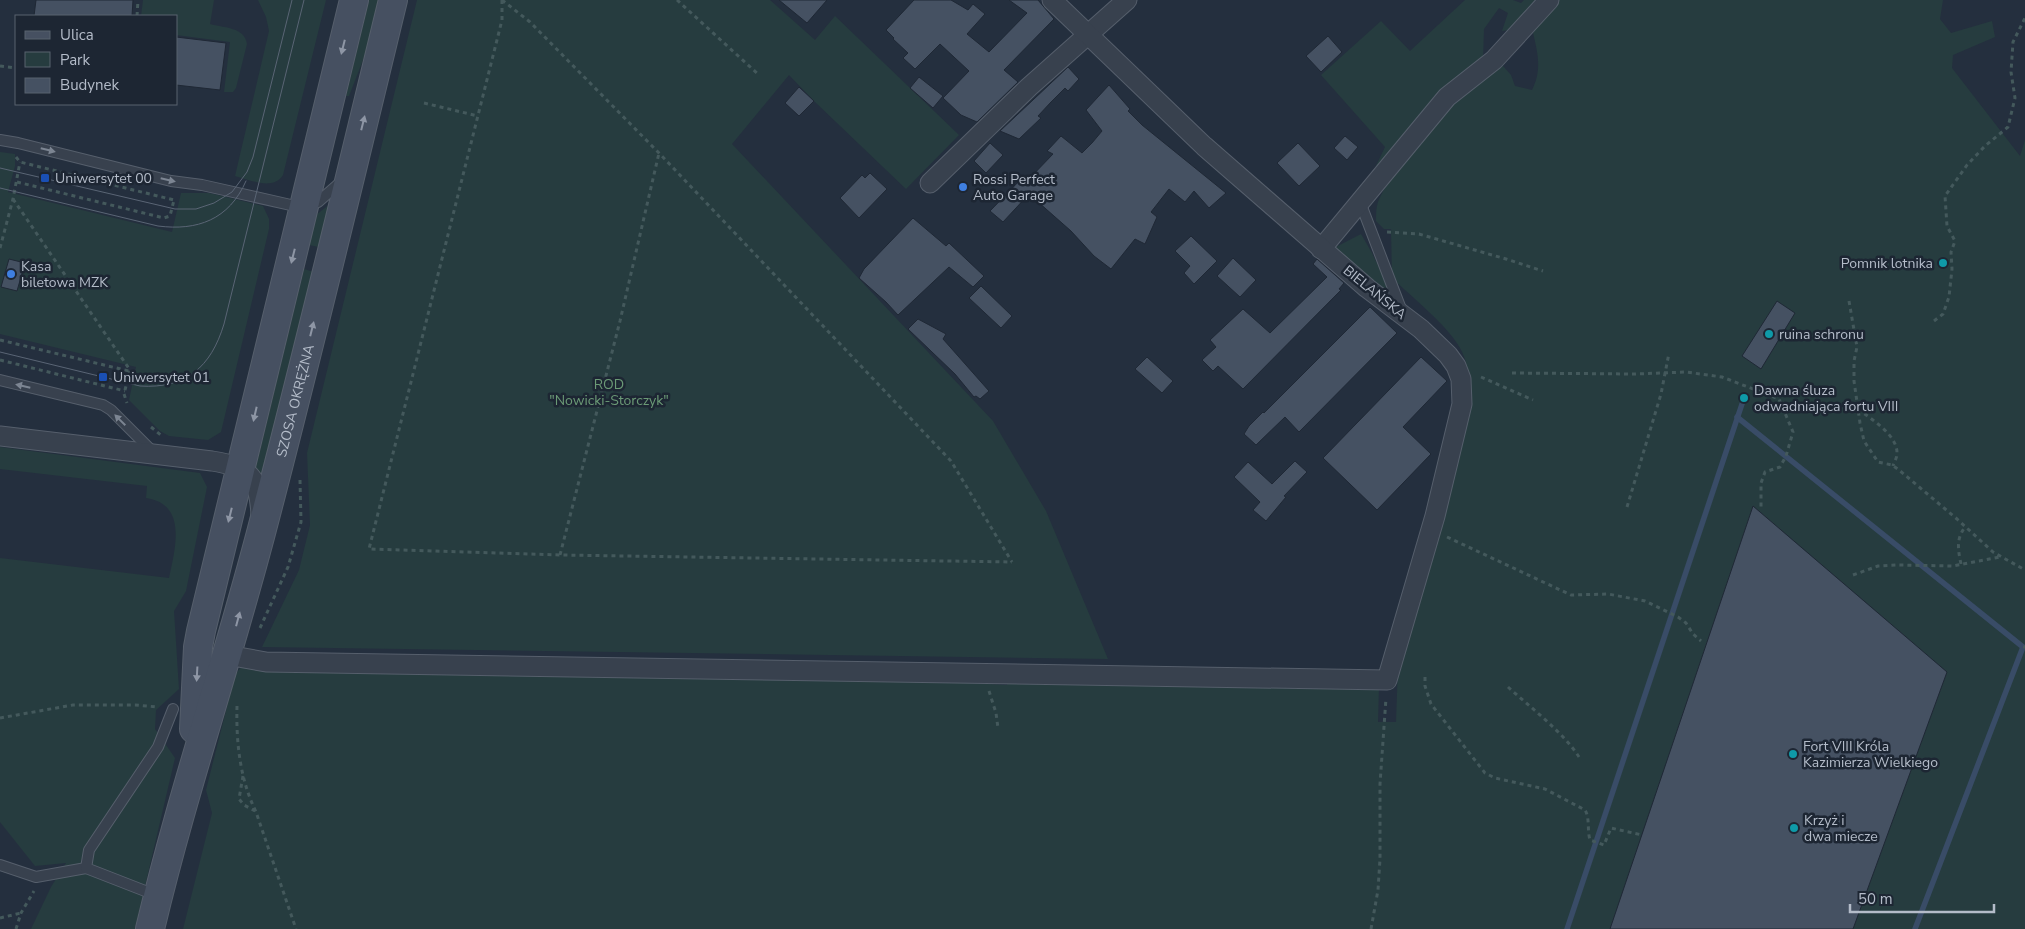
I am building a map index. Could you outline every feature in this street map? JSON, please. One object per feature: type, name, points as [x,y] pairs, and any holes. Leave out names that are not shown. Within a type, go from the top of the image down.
[{"type":"street","name":"SZOSA OKRĘŻNA","points":[[184,800],[195,721],[198,647],[354,0]]},
{"type":"street","name":"SZOSA OKRĘŻNA","points":[[150,929],[184,800],[262,529],[393,0]]},
{"type":"street","name":"BIELAŃSKA","points":[[1052,0],[1195,138],[1321,249],[1403,315],[1448,355],[1456,366],[1461,379],[1462,404],[1431,530],[1387,680]]},
{"type":"street","points":[[930,182],[1086,34],[1127,0]]},
{"type":"street","points":[[1321,249],[1446,97],[1494,60],[1549,0]]},
{"type":"street","points":[[0,436],[221,462],[242,468],[250,474],[257,486],[262,529]]},
{"type":"street","points":[[227,655],[266,662],[1387,680]]},
{"type":"lane","points":[[0,140],[304,208],[318,202],[336,187],[351,170]]},
{"type":"lane","points":[[1360,202],[1403,315]]},
{"type":"lane","points":[[0,380],[103,405],[111,410],[155,454]]},
{"type":"lane","points":[[86,868],[89,850],[158,747],[173,709]]},
{"type":"lane","points":[[0,865],[36,877],[86,868],[158,896]]},
{"type":"path","points":[[137,15],[138,0]]},
{"type":"path","points":[[502,0],[530,22],[659,154],[951,461],[1012,562],[560,555],[369,549],[502,20],[502,0]]},
{"type":"path","points":[[677,0],[759,75]]},
{"type":"path","points":[[1934,321],[1944,314],[1949,297],[1952,270],[1951,252],[1954,241],[1947,226],[1945,196],[1967,165],[2008,127],[2015,98],[2011,72],[2013,42],[2025,18]]},
{"type":"path","points":[[0,66],[15,68]]},
{"type":"path","points":[[424,103],[478,116]]},
{"type":"path","points":[[0,248],[17,182],[24,144]]},
{"type":"path","points":[[560,555],[620,321],[659,154]]},
{"type":"path","points":[[20,162],[174,200]]},
{"type":"path","points":[[17,182],[164,218],[170,216],[176,192]]},
{"type":"path","points":[[13,199],[129,372],[124,399],[132,408]]},
{"type":"path","points":[[1371,232],[1419,234],[1543,271]]},
{"type":"path","points":[[1849,301],[1857,347],[1854,361],[1854,381],[1864,441],[1878,462],[1893,466],[1993,552],[2025,570]]},
{"type":"path","points":[[0,340],[129,372]]},
{"type":"path","points":[[1627,508],[1661,394],[1669,353]]},
{"type":"path","points":[[0,360],[124,391]]},
{"type":"path","points":[[1512,373],[1686,372],[1722,377],[1778,399],[1793,432],[1786,456],[1780,468],[1765,472],[1761,483],[1761,510]]},
{"type":"path","points":[[1481,377],[1533,400]]},
{"type":"path","points":[[1858,408],[1887,432],[1893,441],[1897,455],[1893,466]]},
{"type":"path","points":[[150,426],[162,436],[169,438]]},
{"type":"path","points":[[257,635],[288,567],[301,522],[300,474]]},
{"type":"path","points":[[1961,564],[1958,540],[1965,526]]},
{"type":"path","points":[[1431,530],[1571,594],[1608,594],[1645,601],[1678,617],[1686,623],[1692,634],[1701,641]]},
{"type":"path","points":[[1853,575],[1878,566],[1953,566],[2000,557]]},
{"type":"path","points":[[984,674],[996,713],[998,728]]},
{"type":"path","points":[[1425,677],[1425,686],[1431,704],[1485,773],[1495,778],[1545,789],[1585,810],[1588,815],[1590,840],[1604,845],[1611,828],[1642,835]]},
{"type":"path","points":[[1371,929],[1378,890],[1380,859],[1380,784],[1387,680]]},
{"type":"path","points":[[1508,687],[1564,739],[1571,743],[1579,757]]},
{"type":"path","points":[[237,698],[238,755],[247,794],[256,812],[296,929]]},
{"type":"path","points":[[0,718],[73,705],[135,705],[173,709]]},
{"type":"path","points":[[243,773],[239,798],[244,805],[256,812]]},
{"type":"path","points":[[16,929],[21,913],[34,891],[36,877]]},
{"type":"path","points":[[0,918],[21,913]]},
{"type":"green space","points":[[143,0],[214,0],[210,24],[238,31],[245,38],[247,44],[236,88],[233,92],[224,92],[230,42],[178,35],[178,15],[141,15]]},
{"type":"green space","points":[[258,0],[326,0],[283,175],[279,180],[267,183],[254,182],[235,176],[269,31],[266,17]]},
{"type":"green space","points":[[369,0],[380,0],[370,42],[349,96],[346,96]]},
{"type":"green space","name":"ROD \"Nowicki-Storczyk\"","points":[[417,0],[770,0],[815,40],[835,16],[959,135],[906,189],[789,75],[732,144],[993,421],[1046,511],[1108,659],[262,647],[299,570],[310,525],[307,453]]},
{"type":"green space","points":[[1465,0],[1513,0],[1521,3],[1524,0],[1535,0],[1509,30],[1502,31],[1508,13],[1499,8],[1484,29],[1483,60],[1373,172],[1385,147],[1321,75],[1381,21],[1410,51]]},
{"type":"green space","points":[[1558,0],[1943,0],[1940,19],[1951,33],[1992,21],[1995,37],[1953,55],[1952,68],[2020,156],[2025,140],[2025,929],[183,929],[212,813],[206,790],[235,675],[241,667],[283,672],[660,678],[901,679],[1007,685],[1008,678],[1379,687],[1378,722],[1396,722],[1398,665],[1471,386],[1464,357],[1454,339],[1438,321],[1392,278],[1391,229],[1384,229],[1376,221],[1377,204],[1386,186],[1414,145],[1451,103],[1470,86],[1488,73],[1503,66],[1511,75],[1515,86],[1532,90],[1538,69],[1538,55],[1533,33],[1542,17]]},
{"type":"green space","points":[[0,152],[15,154],[15,166],[8,192],[172,232],[181,193],[209,193],[263,206],[269,219],[269,229],[221,432],[208,440],[169,436],[160,431],[129,400],[136,367],[0,334]]},
{"type":"green space","points":[[330,204],[319,247],[309,245],[316,215]]},
{"type":"green space","points":[[1361,234],[1372,253],[1393,297],[1332,249]]},
{"type":"green space","points":[[304,269],[314,272],[262,482],[255,470]]},
{"type":"green space","points":[[0,447],[200,473],[207,487],[186,591],[174,611],[179,689],[156,710],[155,729],[175,758],[135,929],[31,929],[51,887],[66,863],[35,866],[0,822],[0,558],[169,578],[174,554],[176,529],[173,518],[168,509],[159,502],[146,498],[147,486],[0,469]]},
{"type":"building","points":[[36,0],[133,0],[132,15],[34,15]]},
{"type":"building","points":[[779,0],[827,0],[807,23]]},
{"type":"building","points":[[914,0],[951,0],[968,10],[973,4],[985,14],[967,34],[989,52],[1027,13],[1009,0],[1038,0],[1054,19],[1004,70],[1018,82],[977,122],[961,115],[943,98],[969,71],[940,44],[915,69],[903,58],[908,53],[886,30]]},
{"type":"building","points":[[1328,36],[1342,52],[1321,72],[1306,56]]},
{"type":"building","points":[[178,37],[226,43],[220,90],[178,85]]},
{"type":"building","points":[[1068,67],[1079,79],[1068,91],[1065,88],[1051,102],[1038,116],[1041,118],[1019,139],[1000,131]]},
{"type":"building","points":[[919,77],[943,96],[933,108],[910,88]]},
{"type":"building","points":[[1109,85],[1130,109],[1128,111],[1142,125],[1226,193],[1209,208],[1194,191],[1185,202],[1169,189],[1151,212],[1157,217],[1145,244],[1135,239],[1111,269],[1094,256],[1071,231],[1029,194],[1003,222],[990,211],[1024,176],[1028,180],[1053,154],[1047,151],[1061,136],[1082,153],[1092,143],[1102,131],[1086,110]]},
{"type":"building","points":[[799,87],[814,101],[799,116],[785,103]]},
{"type":"building","points":[[1345,136],[1358,147],[1347,160],[1334,148]]},
{"type":"building","points":[[990,143],[1003,155],[986,173],[974,161]]},
{"type":"building","points":[[1298,143],[1320,166],[1299,186],[1277,163]]},
{"type":"building","points":[[870,173],[887,189],[859,218],[840,198],[862,175],[865,178]]},
{"type":"building","points":[[913,218],[946,246],[949,243],[984,276],[973,287],[949,267],[898,315],[859,278],[864,269]]},
{"type":"building","points":[[1191,236],[1217,261],[1194,284],[1184,273],[1190,266],[1175,251]]},
{"type":"building","points":[[1233,258],[1256,280],[1240,297],[1217,276]]},
{"type":"building","points":[[9,259],[25,263],[17,291],[1,287]]},
{"type":"building","points":[[1317,259],[1344,283],[1339,289],[1341,290],[1243,389],[1218,366],[1213,371],[1202,360],[1216,347],[1210,340],[1243,309],[1270,333],[1327,277],[1313,264]]},
{"type":"building","points":[[981,286],[1012,316],[1001,328],[969,298]]},
{"type":"building","name":"ruina schronu","points":[[1777,301],[1795,313],[1761,369],[1742,356]]},
{"type":"building","points":[[1370,307],[1397,333],[1299,432],[1285,417],[1256,445],[1244,434],[1249,426]]},
{"type":"building","points":[[918,319],[946,334],[943,339],[989,391],[980,399],[976,396],[974,397],[955,374],[908,329]]},
{"type":"building","points":[[1147,357],[1173,381],[1162,393],[1135,369]]},
{"type":"building","points":[[1421,357],[1447,381],[1403,427],[1431,454],[1377,510],[1323,458]]},
{"type":"building","points":[[1295,461],[1307,472],[1284,496],[1286,497],[1266,521],[1253,510],[1260,502],[1234,477],[1248,462],[1272,484]]},
{"type":"building","name":"Fort VIII Króla Kazimierza Wielkiego","points":[[1753,506],[1947,672],[1853,929],[1610,929]]},
{"type":"waterway","points":[[1567,929],[1744,398]]},
{"type":"waterway","points":[[1737,417],[2023,647],[1915,929]]},
{"type":"tram line","points":[[0,168],[175,209],[196,209],[214,203],[232,192],[247,172],[253,157],[292,0]]},
{"type":"tram line","points":[[0,352],[140,386],[171,384],[183,379],[204,363],[219,339],[224,324],[304,0]]},
{"type":"tram line","points":[[0,188],[158,226],[186,227],[210,220],[221,214],[231,205],[246,181]]},
{"type":"place","name":"Uniwersytet 00","points":[[45,178]]},
{"type":"place","name":"Rossi Perfect Auto Garage","points":[[963,187]]},
{"type":"place","name":"Pomnik lotnika","points":[[1943,263]]},
{"type":"place","name":"Kasa biletowa MZK","points":[[11,274]]},
{"type":"place","name":"ruina schronu","points":[[1769,334]]},
{"type":"place","name":"Uniwersytet 01","points":[[103,377]]},
{"type":"place","name":"Dawna śluza odwadniająca fortu VIII","points":[[1744,398]]},
{"type":"place","name":"Fort VIII Króla Kazimierza Wielkiego","points":[[1793,754]]},
{"type":"place","name":"Krzyż i dwa miecze","points":[[1794,828]]}]
